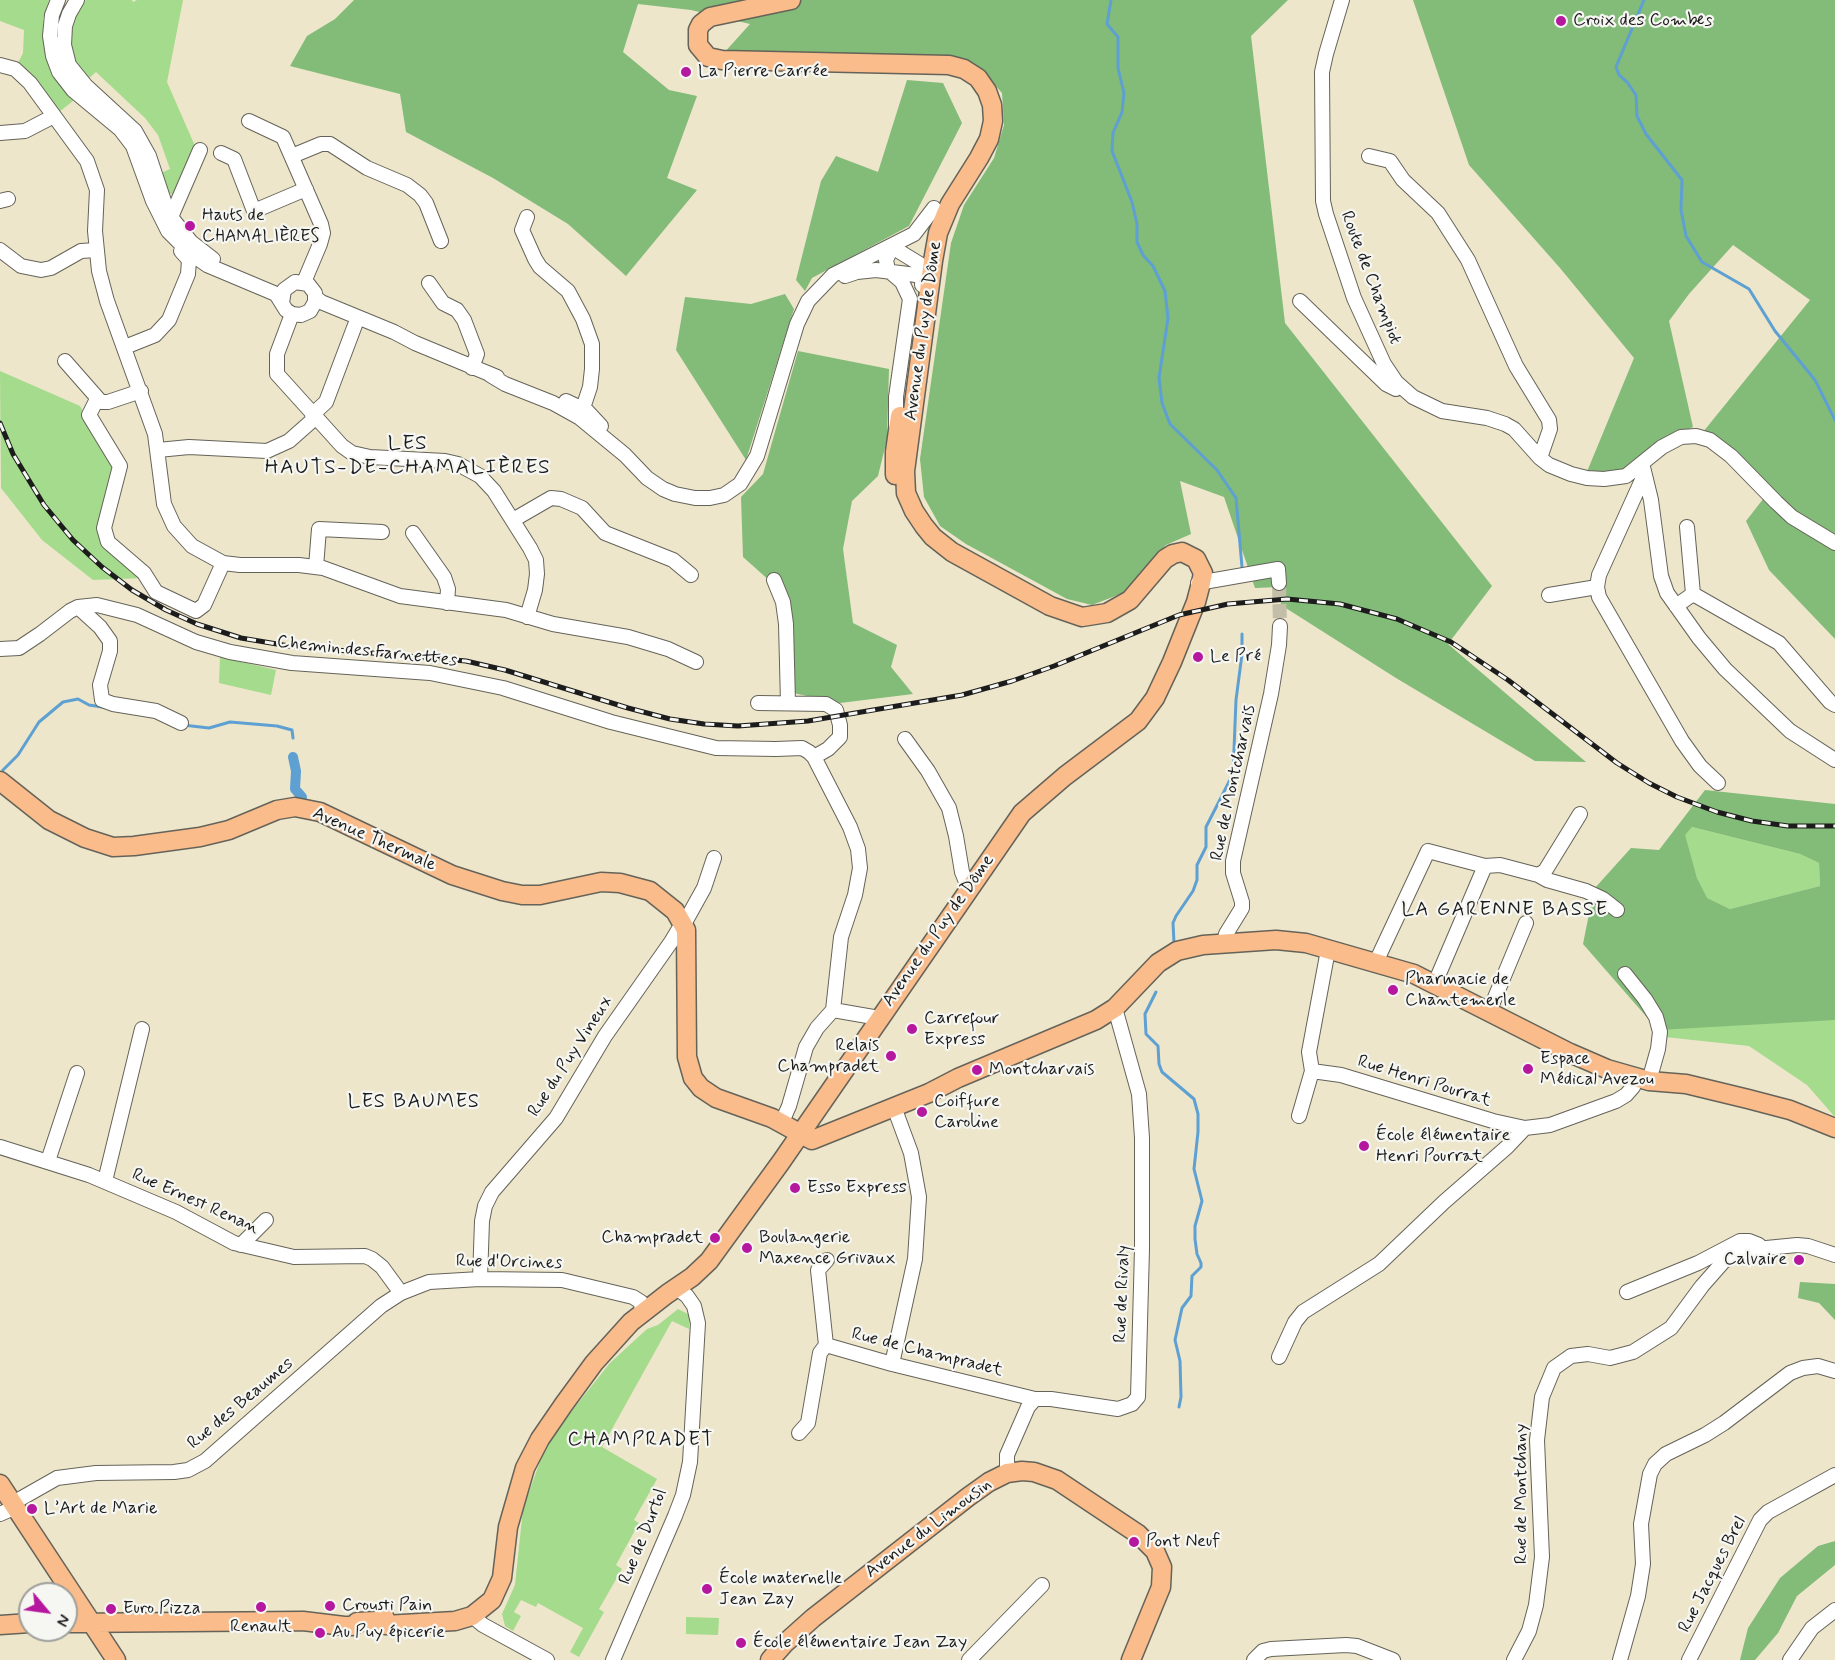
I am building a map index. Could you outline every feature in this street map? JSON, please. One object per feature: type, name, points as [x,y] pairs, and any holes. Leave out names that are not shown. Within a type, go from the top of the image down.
[{"type":"main road","points":[[691,41],[689,25],[701,12],[714,6],[747,0]]},
{"type":"main road","points":[[691,41],[699,26],[710,17],[791,0]]},
{"type":"main road","name":"Avenue du Puy de Dôme","points":[[616,1340],[644,1322],[709,1261],[800,1134],[1022,813],[1065,776],[1137,721],[1155,698],[1196,602],[1203,573],[1196,559],[1182,552],[1173,554],[1165,559],[1130,600],[1107,613],[1082,617],[1050,606],[952,552],[933,537],[914,511],[906,493],[905,471],[935,246],[950,204],[988,139],[993,121],[991,100],[978,78],[957,66],[942,64],[716,69],[702,65],[695,60],[691,41]]},
{"type":"main road","name":"Avenue du Puy de Dôme","points":[[872,67],[948,74],[967,82],[978,95],[983,114],[978,140],[938,202],[926,231],[919,270],[895,452],[897,495],[910,523],[919,535],[949,558],[1052,614],[1080,623],[1092,624],[1108,621],[1133,605],[1148,589],[1157,573],[1174,557],[1188,558],[1194,562],[1199,583]]},
{"type":"main road","name":"Avenue Thermale","points":[[0,781],[49,820],[104,845],[134,846],[200,837],[229,830],[277,810],[289,807],[302,808],[320,812],[452,875],[480,885],[531,895],[590,883],[620,883],[643,888],[657,895],[675,910],[683,923]]},
{"type":"main road","points":[[683,923],[687,946],[687,1057],[693,1078],[701,1088],[716,1098],[782,1122],[812,1140],[1096,1020],[1115,1008],[1149,970],[1166,956],[1186,948],[1224,943],[1291,940],[1376,962],[1436,983],[1588,1062],[1643,1079],[1686,1084],[1748,1098],[1790,1110],[1835,1128]]},
{"type":"main road","name":"Avenue du Puy de Dôme","points":[[479,1610],[499,1588],[513,1505],[532,1453],[594,1363],[642,1312],[683,1285]]},
{"type":"main road","name":"Avenue du Limousin","points":[[770,1660],[796,1632],[989,1482],[1007,1473],[1034,1472],[1057,1480],[1138,1534],[1155,1551],[1162,1567],[1161,1587],[1131,1660]]},
{"type":"main road","points":[[0,1484],[7,1510],[92,1623],[116,1660]]},
{"type":"main road","points":[[78,1623],[311,1622],[350,1617],[373,1620],[414,1617],[425,1621],[455,1621],[479,1610]]},
{"type":"main road","points":[[0,1625],[18,1624]]},
{"type":"street","points":[[56,0],[51,22],[51,47],[63,79],[120,129],[134,146],[153,201],[176,246],[189,260],[188,274],[171,316],[162,329],[155,335],[125,347]]},
{"type":"street","points":[[66,0],[57,23],[57,50],[67,73],[86,86],[124,120],[140,138],[149,156],[171,217],[191,242],[216,260],[278,285],[297,283],[311,286],[315,297],[321,302],[472,368],[531,387],[581,413],[619,442],[625,455],[653,482],[663,489],[682,496],[715,498],[740,484],[762,444],[790,344],[808,301],[833,275],[914,234],[938,202]]},
{"type":"street","points":[[76,0],[66,20],[64,45],[69,65],[86,86]]},
{"type":"street","name":"Route de Champiot","points":[[1342,0],[1322,72],[1323,201],[1354,298],[1384,364],[1401,386],[1413,397],[1442,411],[1505,423],[1521,436],[1540,458],[1571,474],[1604,479],[1626,476],[1662,447],[1675,440],[1692,436],[1710,440],[1731,456],[1784,510],[1835,543]]},
{"type":"street","points":[[0,65],[10,67],[30,83],[87,162],[97,190],[96,250],[107,301],[151,420],[158,450],[161,491],[170,519],[179,533],[192,546],[223,563],[316,567],[340,573],[400,596],[506,610],[553,624],[643,640],[668,648],[696,662]]},
{"type":"street","points":[[0,133],[25,131],[54,116]]},
{"type":"street","points":[[249,122],[282,136],[321,224],[323,233],[320,244],[297,283],[282,294],[294,310]]},
{"type":"street","points":[[292,156],[321,144],[330,144],[367,168],[407,185],[426,203],[441,241]]},
{"type":"street","points":[[171,217],[200,150]]},
{"type":"street","points":[[221,153],[234,159],[254,211],[306,189]]},
{"type":"street","points":[[1369,156],[1390,161],[1403,180],[1438,213],[1468,260],[1516,366],[1549,420],[1550,429],[1540,458]]},
{"type":"street","points":[[527,217],[522,230],[535,259],[540,267],[568,291],[589,334],[593,355],[592,369],[581,413]]},
{"type":"street","points":[[168,231],[191,254],[207,265],[276,294],[294,310],[322,312],[427,353],[441,354]]},
{"type":"street","points":[[915,395],[913,350],[919,270],[935,246]]},
{"type":"street","points":[[892,247],[919,270]]},
{"type":"street","points":[[892,247],[886,260],[888,270],[902,282],[910,299],[896,397],[895,452]]},
{"type":"street","points":[[0,250],[21,266],[41,270],[51,268],[81,251],[96,250]]},
{"type":"street","points":[[188,274],[196,268],[207,265]]},
{"type":"street","points":[[823,285],[856,272],[919,270]]},
{"type":"street","points":[[429,283],[442,303],[460,313],[477,354],[472,368]]},
{"type":"street","points":[[294,310],[313,307],[315,297]]},
{"type":"street","name":"Route de Champiot","points":[[1300,301],[1386,384],[1396,389],[1401,386]]},
{"type":"street","points":[[294,310],[277,354],[276,368],[281,380],[336,441],[352,453],[370,457],[445,461],[471,470],[480,476],[495,491],[530,548],[537,565],[535,590],[527,617]]},
{"type":"street","points":[[158,450],[189,447],[267,451],[289,441],[326,402],[355,325]]},
{"type":"street","points":[[65,361],[97,399],[106,402],[141,391]]},
{"type":"street","points":[[97,399],[89,415],[120,466],[104,528],[108,542],[144,573],[156,592],[196,611],[204,605],[223,563]]},
{"type":"street","points":[[1642,463],[1642,480],[1604,563],[1597,587],[1604,607],[1682,741],[1700,766],[1718,783]]},
{"type":"street","points":[[1642,463],[1651,500],[1661,576],[1667,593],[1713,658],[1790,731],[1819,752],[1835,760]]},
{"type":"street","points":[[513,520],[551,498],[566,500],[582,508],[606,533],[673,560],[691,575]]},
{"type":"street","points":[[1687,527],[1693,594]]},
{"type":"street","points":[[316,567],[319,529],[382,532]]},
{"type":"street","points":[[413,533],[444,577],[448,589],[447,603]]},
{"type":"street","points":[[1199,583],[1278,569],[1279,583]]},
{"type":"street","points":[[774,580],[783,602],[786,624],[788,703]]},
{"type":"street","points":[[1549,595],[1597,587]]},
{"type":"street","points":[[1676,606],[1693,594]]},
{"type":"street","points":[[1693,594],[1779,643],[1835,705]]},
{"type":"street","name":"Chemin des Farnettes","points":[[78,607],[97,605],[126,612],[163,625],[202,644],[230,652],[292,663],[430,673],[503,688],[611,722],[716,748],[802,747],[814,757]]},
{"type":"street","points":[[0,649],[19,648],[78,607],[100,627],[110,641],[110,651],[100,686],[102,700],[156,711],[181,723]]},
{"type":"street","name":"Rue de Montcharvais","points":[[1224,943],[1226,934],[1242,908],[1233,873],[1233,861],[1271,694],[1280,626]]},
{"type":"street","points":[[758,703],[826,704],[836,710],[840,737],[828,749],[814,757],[850,827],[858,849],[858,877],[855,895],[841,937],[833,1010],[817,1028],[806,1047],[782,1122]]},
{"type":"street","points":[[905,739],[928,771],[949,808],[962,872],[969,889]]},
{"type":"street","points":[[1538,875],[1545,871],[1580,814]]},
{"type":"street","points":[[1376,962],[1428,851],[1485,866],[1500,865],[1538,875],[1547,880],[1586,891],[1603,899],[1617,910]]},
{"type":"street","name":"Rue du Puy Vineux","points":[[480,1279],[482,1221],[485,1206],[492,1192],[556,1118],[605,1036],[683,923],[704,888],[714,858]]},
{"type":"street","points":[[1436,983],[1485,866]]},
{"type":"street","points":[[1489,1012],[1526,923]]},
{"type":"street","points":[[1299,1116],[1312,1071],[1309,1052],[1328,950]]},
{"type":"street","points":[[1279,1357],[1295,1322],[1303,1312],[1379,1264],[1525,1128],[1550,1125],[1617,1101],[1643,1079],[1658,1049],[1660,1032],[1656,1017],[1626,974]]},
{"type":"street","name":"Rue de Rivaly","points":[[1035,1399],[1051,1399],[1118,1409],[1132,1404],[1138,1397],[1143,1138],[1139,1094],[1115,1008]]},
{"type":"street","points":[[833,1010],[879,1018]]},
{"type":"street","points":[[105,1181],[142,1029]]},
{"type":"street","name":"Rue Henri Pourrat","points":[[1312,1071],[1341,1075],[1493,1121],[1525,1128]]},
{"type":"street","points":[[48,1161],[77,1073]]},
{"type":"street","points":[[892,1364],[915,1259],[919,1197],[911,1153],[894,1107]]},
{"type":"street","name":"Rue Ernest Renan","points":[[0,1147],[105,1181],[176,1212],[241,1245],[294,1257],[365,1256],[382,1267],[401,1293]]},
{"type":"street","points":[[241,1245],[266,1220]]},
{"type":"street","points":[[1627,1292],[1698,1263],[1740,1241],[1756,1243],[1764,1247]]},
{"type":"street","name":"Rue de Montchany","points":[[1514,1660],[1529,1631],[1536,1605],[1542,1557],[1537,1440],[1542,1397],[1554,1368],[1571,1356],[1588,1354],[1610,1358],[1634,1352],[1671,1328],[1724,1261],[1746,1250],[1797,1245],[1835,1255]]},
{"type":"street","name":"Rue de Champradet","points":[[827,1260],[818,1270],[826,1345],[892,1364],[1035,1399]]},
{"type":"street","name":"Rue d'Orcines","points":[[401,1293],[429,1282],[480,1279],[562,1280],[633,1297],[641,1302],[642,1312]]},
{"type":"street","name":"Rue de Durtol","points":[[613,1660],[675,1516],[690,1462],[698,1323],[694,1306],[683,1285]]},
{"type":"street","name":"Rue des Beaumes","points":[[7,1510],[20,1499],[57,1478],[96,1473],[174,1472],[188,1470],[205,1461],[361,1322],[401,1293]]},
{"type":"street","points":[[799,1432],[808,1423],[820,1353],[826,1345]]},
{"type":"street","points":[[1620,1660],[1638,1596],[1643,1564],[1641,1524],[1650,1474],[1655,1464],[1666,1454],[1724,1423],[1790,1374],[1803,1368],[1818,1366],[1835,1371]]},
{"type":"street","points":[[1007,1473],[1007,1455],[1028,1407],[1035,1399]]},
{"type":"street","name":"Rue Jacques Brel","points":[[1689,1660],[1760,1520],[1768,1512],[1835,1475]]},
{"type":"street","points":[[969,1660],[1042,1585]]},
{"type":"street","points":[[479,1610],[483,1625],[548,1660]]},
{"type":"street","points":[[1790,1660],[1812,1628],[1835,1610]]},
{"type":"street","points":[[1254,1660],[1263,1651],[1271,1649],[1346,1645],[1357,1646],[1393,1660]]},
{"type":"green space","points":[[0,0],[49,0],[43,19],[44,33],[64,87],[73,101],[59,112],[17,65],[23,53],[24,30],[0,21]]},
{"type":"green space","points":[[86,0],[132,0],[133,2],[137,0],[183,0],[167,82],[195,146],[174,195],[169,193],[164,186],[161,173],[170,169],[158,135],[145,118],[96,72],[87,80],[73,58],[71,37],[75,15]]},
{"type":"green space","points":[[354,0],[1288,0],[1251,36],[1285,323],[1492,586],[1448,644],[1586,762],[1535,761],[1396,678],[1281,605],[1279,587],[1255,588],[1224,497],[1180,481],[1191,534],[1166,545],[1123,593],[1092,605],[1067,599],[966,544],[940,526],[924,497],[920,459],[951,243],[964,205],[994,158],[1004,125],[1002,93],[982,70],[955,57],[723,54],[750,24],[691,10],[638,4],[623,52],[669,90],[697,96],[667,178],[697,190],[626,276],[568,224],[493,178],[406,132],[400,94],[290,66],[307,36],[335,19]]},
{"type":"green space","points":[[1413,0],[1835,0],[1835,639],[1769,570],[1746,521],[1767,494],[1703,432],[1810,300],[1733,245],[1689,294],[1669,321],[1693,427],[1662,442],[1621,476],[1586,474],[1634,358],[1560,268],[1469,165]]},
{"type":"green space","points":[[907,80],[943,83],[962,123],[909,226],[812,278],[805,291],[796,280],[821,181],[836,156],[878,172]]},
{"type":"green space","points":[[785,294],[794,309],[746,460],[676,350],[685,297],[751,304]]},
{"type":"green space","points":[[798,351],[889,369],[887,439],[878,476],[852,501],[843,549],[853,623],[897,645],[891,667],[913,694],[840,703],[793,693],[789,598],[743,557],[741,497],[763,474]]},
{"type":"green space","points":[[0,371],[80,406],[115,467],[100,531],[143,578],[93,580],[42,540],[1,488]]},
{"type":"green space","points":[[220,657],[276,670],[271,695],[219,683]]},
{"type":"green space","points":[[1705,790],[1835,804],[1835,1020],[1658,1030],[1583,944],[1594,889],[1631,848],[1659,850]],"holes":[[[1692,827],[1800,854],[1819,863],[1820,886],[1730,909],[1707,898],[1697,878],[1685,835]]]},
{"type":"green space","points":[[1692,827],[1800,854],[1819,863],[1820,886],[1730,909],[1706,898],[1697,878],[1684,835]]},
{"type":"green space","points":[[1835,1019],[1835,1117],[1807,1085],[1749,1046],[1665,1037],[1665,1025]]},
{"type":"green space","points":[[1800,1282],[1835,1284],[1835,1320],[1819,1303],[1798,1298]]},
{"type":"green space","points":[[678,1309],[690,1315],[689,1329],[672,1321],[602,1447],[657,1479],[634,1520],[639,1523],[616,1565],[622,1569],[599,1609],[604,1612],[579,1657],[570,1652],[583,1628],[538,1603],[536,1607],[521,1600],[514,1612],[521,1616],[513,1631],[505,1626],[502,1614],[515,1585],[523,1509],[543,1453],[559,1427],[610,1363],[647,1329],[658,1325]]},
{"type":"green space","points":[[1835,1541],[1835,1565],[1797,1596],[1778,1633],[1755,1660],[1740,1660],[1748,1628],[1780,1578],[1818,1546]]},
{"type":"green space","points":[[686,1617],[719,1618],[718,1635],[686,1634]]},
{"type":"waterway","points":[[1111,0],[1107,24],[1118,37],[1118,68],[1124,93],[1122,112],[1113,133],[1112,151],[1132,202],[1137,224],[1137,242],[1143,255],[1153,266],[1165,291],[1168,318],[1159,378],[1162,403],[1170,424],[1217,470],[1236,498],[1242,567]]},
{"type":"waterway","points":[[1644,0],[1616,67],[1619,75],[1636,95],[1637,116],[1646,134],[1682,180],[1681,210],[1686,236],[1702,262],[1749,289],[1775,331],[1815,380],[1835,420]]},
{"type":"waterway","points":[[1174,943],[1173,923],[1193,891],[1197,880],[1197,865],[1206,847],[1206,827],[1233,774],[1242,634]]},
{"type":"waterway","points":[[3,770],[18,755],[39,722],[63,702],[78,699],[89,705],[102,707]]},
{"type":"waterway","points":[[183,725],[209,728],[230,722],[277,726],[292,730],[293,738]]},
{"type":"waterway","points":[[293,757],[296,771],[295,789],[302,797]]},
{"type":"waterway","points":[[1156,992],[1145,1014],[1146,1034],[1158,1046],[1162,1072],[1194,1099],[1198,1114],[1194,1169],[1202,1201],[1195,1226],[1195,1239],[1201,1267],[1192,1276],[1191,1296],[1182,1308],[1175,1340],[1180,1361],[1179,1407]]},
{"type":"tunnel","points":[[1279,583],[1280,626]]},
{"type":"railway","points":[[0,423],[13,454],[44,505],[73,540],[102,567],[132,590],[166,610],[197,624],[241,638],[289,646],[466,661],[505,670],[670,719],[738,726],[808,721],[962,695],[1054,666],[1179,615],[1228,604],[1287,599],[1340,604],[1397,619],[1451,642],[1508,680],[1617,763],[1677,797],[1717,812],[1752,821],[1788,826],[1835,826]]},
{"type":"place","name":"Croix des Combes","points":[[1561,21]]},
{"type":"place","name":"La Pierre Carrée","points":[[686,72]]},
{"type":"place","name":"Hauts de CHAMALIÈRES","points":[[190,226]]},
{"type":"place","name":"Le Pré","points":[[1198,657]]},
{"type":"place","name":"Pharmacie de Chantemerle","points":[[1393,990]]},
{"type":"place","name":"Carrefour Express","points":[[912,1029]]},
{"type":"place","name":"Relais Champradet","points":[[891,1056]]},
{"type":"place","name":"Espace Médical Avezou","points":[[1528,1069]]},
{"type":"place","name":"Montcharvais","points":[[977,1070]]},
{"type":"place","name":"Coiffure Caroline","points":[[922,1112]]},
{"type":"place","name":"École élémentaire Henri Pourrat","points":[[1364,1146]]},
{"type":"place","name":"Esso Express","points":[[795,1188]]},
{"type":"place","name":"Champradet","points":[[715,1238]]},
{"type":"place","name":"Boulangerie Maxence Grivaux","points":[[747,1248]]},
{"type":"place","name":"Calvaire","points":[[1799,1260]]},
{"type":"place","name":"L’Art de Marie","points":[[32,1509]]},
{"type":"place","name":"Pont Neuf","points":[[1134,1542]]},
{"type":"place","name":"École maternelle Jean Zay","points":[[707,1589]]},
{"type":"place","name":"Crousti Pain","points":[[330,1606]]},
{"type":"place","name":"Renault","points":[[261,1607]]},
{"type":"place","name":"Euro Pizza","points":[[111,1609]]},
{"type":"place","name":"Au Puy épicerie","points":[[320,1633]]},
{"type":"place","name":"École élémentaire Jean Zay","points":[[741,1643]]},
{"type":"district","name":"LES HAUTS-DE-CHAMALIÈRES","points":[[408,457]]},
{"type":"district","name":"LA GARENNE BASSE","points":[[1505,911]]},
{"type":"district","name":"LES BAUMES","points":[[414,1103]]},
{"type":"district","name":"CHAMPRADET","points":[[641,1441]]}]
